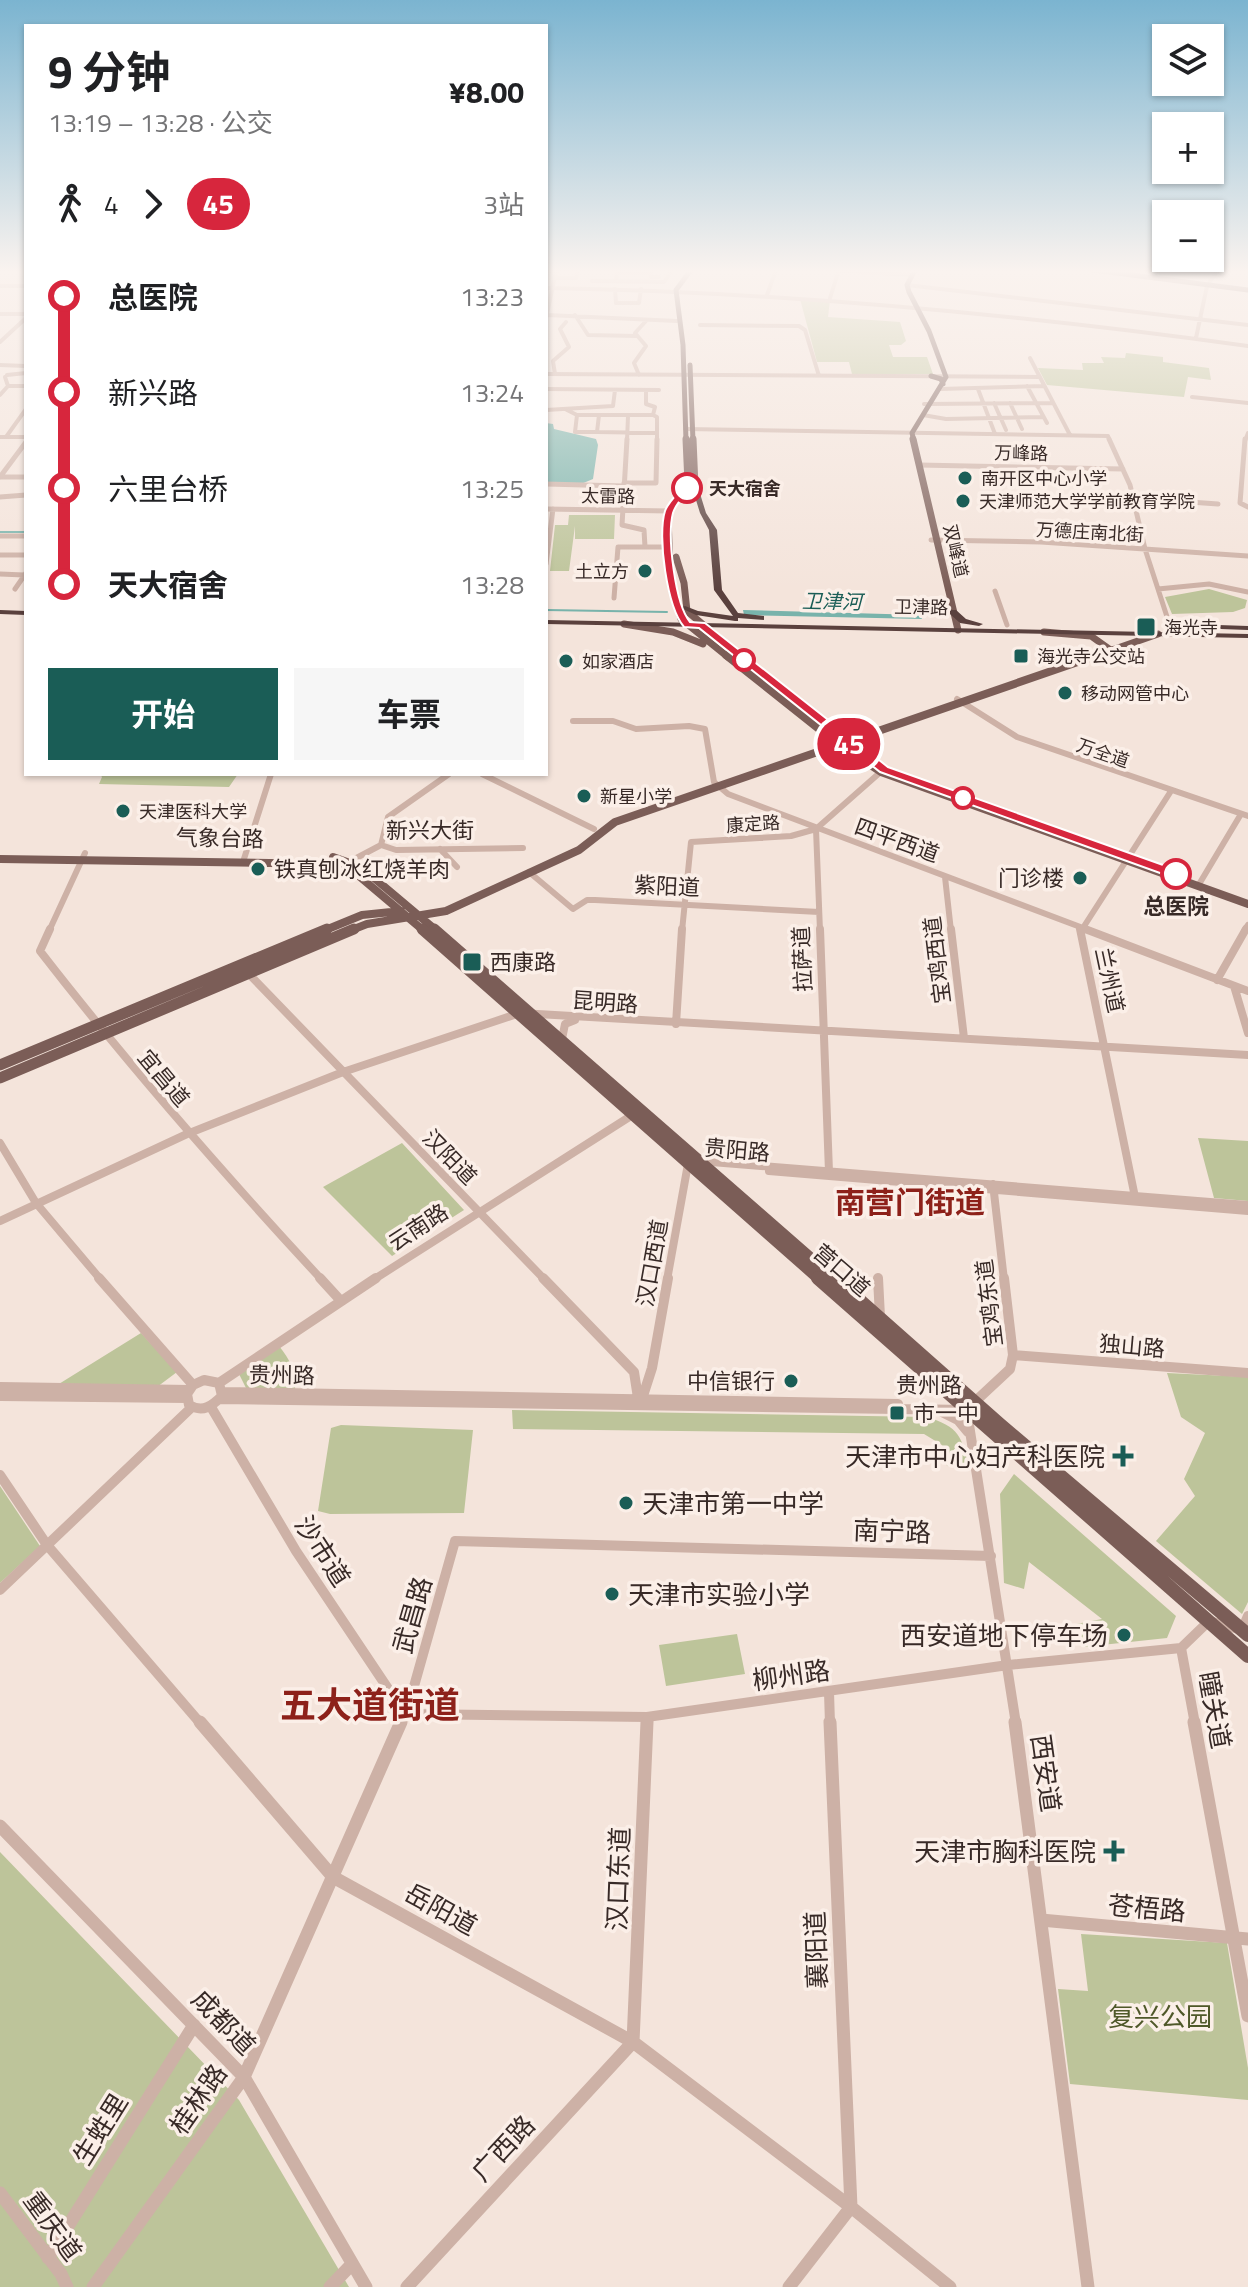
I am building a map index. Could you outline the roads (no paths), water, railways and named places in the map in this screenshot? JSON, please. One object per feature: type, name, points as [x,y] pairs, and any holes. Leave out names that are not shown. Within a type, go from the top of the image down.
[{"type":"highway","points":[[695,487],[703,513],[713,530],[718,590],[728,607],[742,617],[808,622]]},
{"type":"highway","points":[[685,608],[700,614],[750,621]]},
{"type":"highway","points":[[0,610],[24,611]]},
{"type":"highway","points":[[949,612],[980,627]]},
{"type":"highway","name":"卫津路","points":[[548,620],[750,621],[953,627]]},
{"type":"highway","name":"卫津路","points":[[548,620],[623,624],[684,622]]},
{"type":"highway","name":"卫津路","points":[[699,622],[953,627],[1170,626],[1225,631]]},
{"type":"highway","name":"卫津路","points":[[980,627],[1044,632],[1158,634],[1225,631],[1248,626]]},
{"type":"highway","points":[[1225,631],[1248,637]]},
{"type":"main road","points":[[688,377],[685,429],[687,487],[669,511],[670,574],[684,622],[722,654],[882,770],[1248,901]]},
{"type":"main road","points":[[688,377],[694,429],[695,487],[675,515],[677,567],[684,583],[685,608],[840,740]]},
{"type":"main road","points":[[909,433],[923,415],[939,379]]},
{"type":"main road","points":[[909,433],[927,405]]},
{"type":"main road","name":"双峰道","points":[[909,433],[919,465],[949,612]]},
{"type":"main road","name":"双峰道","points":[[909,433],[934,540]]},
{"type":"main road","points":[[949,612],[953,627]]},
{"type":"main road","points":[[623,624],[673,632],[722,654]]},
{"type":"main road","points":[[1044,632],[1091,636],[1108,648]]},
{"type":"main road","name":"卫津路","points":[[716,784],[1108,648],[1158,634]]},
{"type":"main road","points":[[0,1078],[100,1030],[245,969],[367,924],[437,906],[580,844],[594,829],[618,815],[716,784]]},
{"type":"main road","points":[[346,863],[409,914],[440,913],[584,847],[615,822],[716,784]]},
{"type":"main road","name":"气象台路","points":[[0,856],[346,863]]},
{"type":"main road","name":"营口道","points":[[409,914],[520,1013],[880,1320],[968,1406],[1248,1656]]},
{"type":"main road","name":"营口道","points":[[409,914],[535,1015],[638,1112]]},
{"type":"main road","points":[[0,1065],[100,1030]]},
{"type":"main road","name":"营口道","points":[[696,1163],[944,1391],[968,1406],[1246,1627]]},
{"type":"main road","points":[[880,1320],[884,1336]]},
{"type":"street","points":[[5,377],[8,386]]},
{"type":"street","points":[[848,377],[991,377]]},
{"type":"street","points":[[1007,377],[1036,429]]},
{"type":"street","points":[[1039,377],[1070,435]]},
{"type":"street","points":[[939,379],[958,389],[1044,386]]},
{"type":"street","points":[[0,395],[8,386],[24,386]]},
{"type":"street","points":[[995,386],[1001,403]]},
{"type":"street","points":[[1027,386],[1047,423]]},
{"type":"street","points":[[548,389],[659,390]]},
{"type":"street","points":[[958,389],[966,419]]},
{"type":"street","points":[[978,389],[995,434]]},
{"type":"street","points":[[548,410],[613,406],[615,390]]},
{"type":"street","points":[[646,390],[646,404],[655,407],[653,415]]},
{"type":"street","points":[[1192,397],[1248,403]]},
{"type":"street","points":[[994,403],[1006,430]]},
{"type":"street","points":[[1010,403],[1022,429]]},
{"type":"street","points":[[927,405],[1053,403]]},
{"type":"street","points":[[949,433],[944,418],[950,405]]},
{"type":"street","points":[[548,484],[656,483],[657,417],[577,415],[567,410]]},
{"type":"street","points":[[3,437],[24,411]]},
{"type":"street","points":[[577,415],[575,432],[657,433]]},
{"type":"street","points":[[597,432],[599,415]]},
{"type":"street","points":[[923,415],[966,419],[1043,417]]},
{"type":"street","points":[[628,416],[622,525],[644,530],[645,547]]},
{"type":"street","points":[[685,429],[1108,436],[1133,498],[1145,549],[1170,626]]},
{"type":"street","points":[[1248,433],[1245,434],[1240,503],[1248,507]]},
{"type":"street","points":[[3,437],[24,440]]},
{"type":"street","points":[[0,477],[24,443]]},
{"type":"street","name":"万峰路","points":[[919,465],[1123,469]]},
{"type":"street","points":[[0,477],[24,477]]},
{"type":"street","points":[[0,497],[24,495]]},
{"type":"street","points":[[1133,498],[1218,504]]},
{"type":"street","name":"太雷路","points":[[549,509],[669,511]]},
{"type":"street","points":[[0,536],[24,536]]},
{"type":"street","name":"万德庄南北街","points":[[934,540],[1041,542],[1248,556]]},
{"type":"street","points":[[614,598],[618,547],[663,547]]},
{"type":"street","points":[[0,555],[24,555]]},
{"type":"street","points":[[0,574],[24,573]]},
{"type":"street","points":[[15,589],[24,575]]},
{"type":"street","points":[[1158,589],[1176,590],[1217,584],[1248,592]]},
{"type":"street","points":[[995,591],[1007,625]]},
{"type":"street","name":"万全道","points":[[960,701],[1017,737],[1244,815]]},
{"type":"street","points":[[573,721],[613,721],[636,729],[689,726],[705,729],[716,784]]},
{"type":"street","points":[[816,829],[882,770]]},
{"type":"street","points":[[244,859],[270,776]]},
{"type":"street","points":[[381,845],[388,817],[446,776]]},
{"type":"street","points":[[486,776],[594,829]]},
{"type":"street","name":"四平西道","points":[[716,784],[728,794],[816,829],[1248,991]]},
{"type":"street","name":"兰州道","points":[[1135,1199],[1080,928],[1171,791]]},
{"type":"street","points":[[1199,884],[1244,815]]},
{"type":"street","name":"康定路","points":[[684,905],[691,842],[791,836],[816,829]]},
{"type":"street","name":"拉萨道","points":[[816,829],[830,1174]]},
{"type":"street","name":"新兴大街","points":[[346,863],[381,845],[396,850],[523,848]]},
{"type":"street","points":[[440,849],[457,867]]},
{"type":"street","name":"宜昌道","points":[[83,857],[40,951],[100,1030],[187,1134],[341,1301]]},
{"type":"street","name":"紫阳道","points":[[529,872],[573,909],[591,900],[819,912]]},
{"type":"street","name":"宝鸡西道","points":[[945,877],[964,1038]]},
{"type":"street","points":[[676,1024],[684,905]]},
{"type":"street","points":[[1217,980],[1248,925]]},
{"type":"street","name":"汉阳道","points":[[245,969],[634,1372]]},
{"type":"street","points":[[1234,986],[1248,1033]]},
{"type":"street","name":"昆明路","points":[[0,1221],[187,1134],[343,1072],[520,1013],[582,1019],[823,1029],[1248,1055]]},
{"type":"street","points":[[562,1039],[565,1024],[582,1019]]},
{"type":"street","name":"云南路","points":[[218,1395],[341,1301],[638,1112]]},
{"type":"street","points":[[0,1143],[36,1203],[154,1344],[190,1395],[0,1590]]},
{"type":"street","name":"贵阳路","points":[[696,1163],[1248,1208]]},
{"type":"street","name":"汉口西道","points":[[640,1399],[652,1368],[696,1163]]},
{"type":"street","name":"宝鸡东道","points":[[968,1406],[1010,1369],[1013,1355],[993,1187]]},
{"type":"street","points":[[878,1278],[880,1320]]},
{"type":"street","name":"独山路","points":[[1013,1355],[1248,1373]]},
{"type":"street","points":[[640,1399],[634,1372],[652,1368]]},
{"type":"street","name":"贵州路","points":[[0,1396],[190,1395],[210,1380],[218,1395]]},
{"type":"street","name":"贵州路","points":[[0,1387],[190,1395]]},
{"type":"street","points":[[933,1407],[943,1402],[944,1391]]},
{"type":"street","name":"贵州路","points":[[190,1395],[201,1410],[218,1395],[968,1406]]},
{"type":"street","name":"沙市道","points":[[218,1395],[296,1551],[405,1714]]},
{"type":"street","name":"西安道","points":[[968,1406],[1008,1665],[1088,2287]]},
{"type":"street","points":[[933,1407],[958,1420],[972,1438]]},
{"type":"street","name":"岳阳道","points":[[0,1475],[47,1545],[333,1877],[633,2042],[851,2207],[950,2287]]},
{"type":"street","name":"武昌路","points":[[333,1877],[405,1714],[455,1541]]},
{"type":"street","name":"南宁路","points":[[455,1541],[991,1556]]},
{"type":"street","points":[[1181,1648],[1209,1621],[1246,1627]]},
{"type":"street","name":"柳州路","points":[[405,1714],[647,1717],[1008,1665],[1181,1648]]},
{"type":"street","name":"瞳关道","points":[[1181,1648],[1241,1939],[1248,2016]]},
{"type":"street","name":"襄阳道","points":[[829,1692],[851,2207]]},
{"type":"street","name":"汉口东道","points":[[633,2042],[647,1717]]},
{"type":"street","name":"成都道","points":[[0,1826],[244,2077],[366,2287]]},
{"type":"street","name":"桂林路","points":[[93,2287],[244,2077],[333,1877]]},
{"type":"street","name":"苍梧路","points":[[1041,1920],[1241,1939]]},
{"type":"street","name":"生﨡里","points":[[48,2258],[194,2025]]},
{"type":"street","name":"广西路","points":[[407,2287],[633,2042]]},
{"type":"street","name":"重庆道","points":[[0,2193],[67,2287]]},
{"type":"street","points":[[789,2287],[851,2207]]},
{"type":"street","points":[[330,2287],[352,2264]]},
{"type":"water","points":[[548,423],[553,424],[554,429],[596,439],[598,445],[593,479],[581,484],[548,484]]},
{"type":"water","points":[[743,610],[921,615],[922,619],[744,615]]},
{"type":"waterway","points":[[0,532],[24,532]]},
{"type":"waterway","name":"卫津河","points":[[548,610],[667,612]]},
{"type":"place","name":"南开区中心小学","points":[[965,478]]},
{"type":"place","name":"天大宿舍","points":[[687,488]]},
{"type":"place","name":"天津师范大学学前教育学院","points":[[963,501]]},
{"type":"place","name":"土立方","points":[[645,571]]},
{"type":"place","name":"海光寺","points":[[1146,627]]},
{"type":"place","name":"海光寺公交站","points":[[1021,656]]},
{"type":"place","name":"如家酒店","points":[[566,661]]},
{"type":"place","name":"移动网管中心","points":[[1065,693]]},
{"type":"place","name":"新星小学","points":[[584,796]]},
{"type":"place","name":"天津医科大学","points":[[123,811]]},
{"type":"place","name":"铁真刨冰红烧羊肉","points":[[258,869]]},
{"type":"place","name":"总医院","points":[[1176,874]]},
{"type":"place","name":"门诊楼","points":[[1080,878]]},
{"type":"place","name":"西康路","points":[[472,962]]},
{"type":"place","name":"中信银行","points":[[791,1381]]},
{"type":"place","name":"市一中","points":[[897,1413]]},
{"type":"place","name":"天津市中心妇产科医院","points":[[1123,1456]]},
{"type":"place","name":"天津市第一中学","points":[[626,1503]]},
{"type":"place","name":"天津市实验小学","points":[[612,1594]]},
{"type":"place","name":"西安道地下停车场","points":[[1124,1635]]},
{"type":"place","name":"天津市胸科医院","points":[[1114,1851]]},
{"type":"district","name":"南营门街道","points":[[910,1202]]},
{"type":"district","name":"五大道街道","points":[[370,1704]]},
{"type":"park label","name":"复兴公园","points":[[1160,2016]]}]
